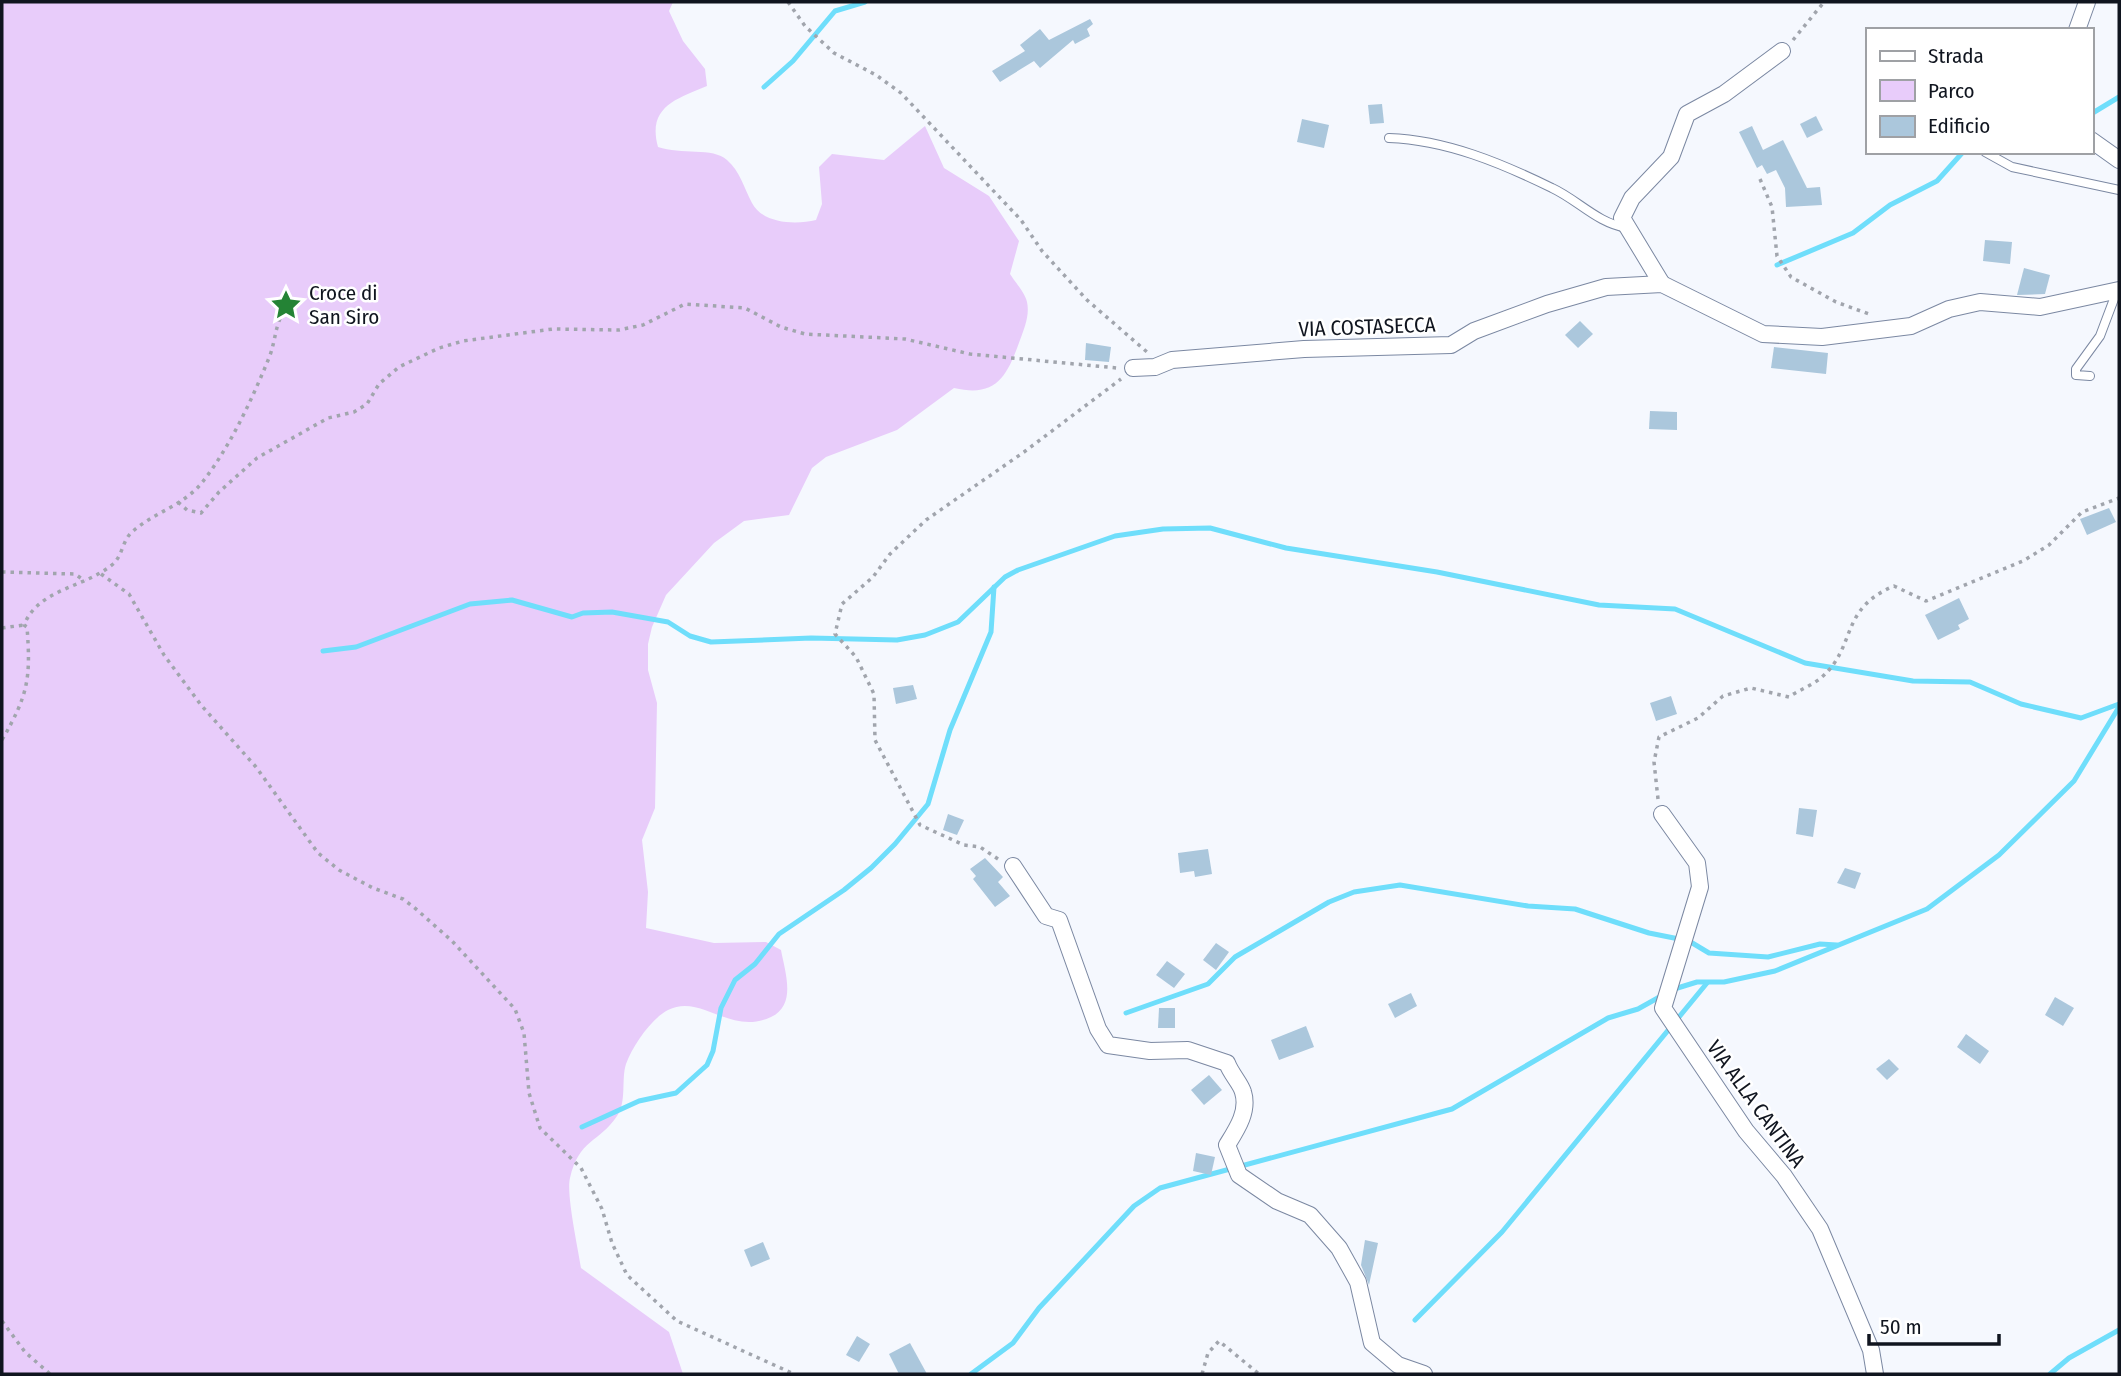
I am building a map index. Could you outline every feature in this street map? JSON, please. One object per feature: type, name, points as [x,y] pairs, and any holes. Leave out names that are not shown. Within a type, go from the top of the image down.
[{"type":"street","points":[[2078,28],[2087,2]]},
{"type":"street","points":[[1782,51],[1724,94],[1687,114],[1671,158],[1626,206],[1622,218],[1645,252],[1661,284],[1763,334],[1822,337],[1911,326],[1949,309],[1980,302],[2040,307],[2118,290]]},
{"type":"street","points":[[2093,141],[2119,160]]},
{"type":"street","name":"VIA COSTASECCA","points":[[1133,368],[1155,368],[1172,360],[1304,349],[1451,345],[1474,331],[1547,304],[1606,288],[1661,284]]},
{"type":"street","name":"VIA ALLA CANTINA","points":[[1662,814],[1697,863],[1700,887],[1663,1008],[1746,1131],[1811,1213],[1871,1350],[1875,1374]]},
{"type":"street","points":[[1013,866],[1046,916],[1059,920],[1098,1029],[1108,1045],[1150,1051],[1188,1050],[1227,1063],[1232,1078],[1243,1091],[1244,1111],[1227,1145],[1239,1175],[1277,1200],[1310,1215],[1339,1248],[1358,1282],[1373,1343],[1398,1365],[1424,1374]]},
{"type":"lane","points":[[1389,138],[1422,139],[1465,152],[1554,188],[1604,221],[1627,228]]},
{"type":"lane","points":[[1989,154],[2012,167],[2119,190]]},
{"type":"lane","points":[[2090,376],[2076,375],[2076,369],[2100,336],[2118,290]]},
{"type":"path","points":[[788,2],[805,26],[834,53],[876,75],[901,93],[1020,220],[1077,290],[1103,316],[1153,357],[1155,368]]},
{"type":"path","points":[[1782,51],[1808,24],[1824,2]]},
{"type":"path","points":[[1760,179],[1772,207],[1777,256],[1791,277],[1836,302],[1880,317]]},
{"type":"path","points":[[178,502],[187,510],[201,513],[257,458],[328,418],[354,412],[367,404],[379,384],[399,367],[439,348],[463,341],[553,329],[619,330],[643,325],[685,304],[745,308],[781,327],[806,334],[905,339],[970,354],[1055,360],[1101,368],[1133,368]]},
{"type":"path","points":[[24,625],[38,600],[101,574],[120,558],[132,532],[168,505],[178,502],[204,481],[229,441],[270,355],[275,327],[285,308]]},
{"type":"path","points":[[1013,866],[980,847],[964,845],[920,825],[875,740],[874,694],[856,657],[835,634],[842,604],[873,576],[890,554],[926,520],[1024,452],[1133,368]]},
{"type":"path","points":[[1662,814],[1655,788],[1654,762],[1659,737],[1698,718],[1723,696],[1751,688],[1789,697],[1822,677],[1838,654],[1857,611],[1874,594],[1894,586],[1926,601],[1961,589],[1996,570],[2023,561],[2049,545],[2082,512],[2119,498]]},
{"type":"path","points":[[2,572],[75,574],[85,582]]},
{"type":"path","points":[[101,574],[129,594],[164,655],[201,705],[256,767],[318,853],[339,870],[373,888],[403,899],[416,909],[452,941],[515,1009],[524,1033],[529,1093],[540,1129],[580,1168],[602,1209],[612,1242],[627,1275],[677,1321],[793,1374]]},
{"type":"path","points":[[2,628],[24,625]]},
{"type":"path","points":[[2,740],[28,686],[29,656],[27,627],[24,625]]},
{"type":"path","points":[[3,1323],[25,1352],[50,1374]]},
{"type":"path","points":[[1202,1374],[1208,1353],[1219,1341],[1259,1374]]},
{"type":"green space","points":[[2,2],[673,2],[669,11],[683,41],[705,69],[707,86],[675,100],[660,114],[656,133],[658,147],[721,156],[735,169],[757,210],[772,219],[799,222],[816,220],[822,204],[819,167],[832,154],[884,160],[925,126],[944,168],[989,196],[1019,241],[1010,274],[1026,299],[1027,317],[1010,365],[998,382],[980,390],[954,388],[897,430],[826,457],[812,468],[789,515],[744,521],[714,543],[666,595],[652,627],[648,644],[648,670],[657,703],[655,808],[642,840],[648,892],[646,928],[714,943],[766,942],[781,950],[787,987],[787,996],[779,1012],[756,1021],[742,1022],[704,1010],[680,1006],[668,1010],[656,1019],[638,1041],[626,1064],[623,1097],[617,1116],[584,1148],[570,1178],[571,1208],[581,1268],[669,1332],[683,1374],[2,1374]]},
{"type":"building","points":[[1090,19],[1093,24],[1087,29],[1090,36],[1075,44],[1073,40],[1040,68],[1034,61],[1000,82],[992,71],[1025,51],[1020,45],[1040,29],[1049,40]]},
{"type":"building","points":[[1382,104],[1384,123],[1370,124],[1368,105]]},
{"type":"building","points":[[1816,116],[1823,130],[1807,138],[1800,124]]},
{"type":"building","points":[[1302,119],[1329,125],[1324,148],[1297,142]]},
{"type":"building","points":[[1752,126],[1763,150],[1783,140],[1807,188],[1820,187],[1822,205],[1786,207],[1785,188],[1776,170],[1767,174],[1762,165],[1757,168],[1739,132]]},
{"type":"building","points":[[1985,240],[2012,242],[2010,264],[1983,261]]},
{"type":"building","points":[[2024,268],[2050,275],[2045,294],[2017,295]]},
{"type":"building","points":[[1580,321],[1593,334],[1578,348],[1565,335]]},
{"type":"building","points":[[1086,343],[1111,347],[1109,362],[1085,360]]},
{"type":"building","points":[[1774,347],[1828,353],[1826,374],[1771,368]]},
{"type":"building","points":[[1650,411],[1677,412],[1677,430],[1649,429]]},
{"type":"building","points":[[2109,508],[2116,522],[2087,535],[2080,519]]},
{"type":"building","points":[[1959,598],[1969,619],[1958,625],[1960,629],[1938,640],[1925,615]]},
{"type":"building","points":[[913,685],[917,699],[896,704],[893,688]]},
{"type":"building","points":[[1671,696],[1677,714],[1656,721],[1650,703]]},
{"type":"building","points":[[1799,808],[1817,810],[1813,837],[1796,834]]},
{"type":"building","points":[[948,814],[964,820],[957,835],[943,830]]},
{"type":"building","points":[[1208,849],[1212,874],[1195,877],[1194,871],[1180,873],[1178,853]]},
{"type":"building","points":[[985,858],[1003,877],[998,882],[1010,896],[995,907],[973,879],[976,876],[970,869]]},
{"type":"building","points":[[1845,868],[1861,873],[1855,889],[1837,883]]},
{"type":"building","points":[[1216,943],[1229,952],[1216,970],[1203,960]]},
{"type":"building","points":[[1167,961],[1185,974],[1174,988],[1156,975]]},
{"type":"building","points":[[1411,993],[1417,1006],[1395,1018],[1388,1004]]},
{"type":"building","points":[[2055,997],[2074,1008],[2063,1026],[2045,1015]]},
{"type":"building","points":[[1159,1008],[1175,1008],[1175,1028],[1158,1028]]},
{"type":"building","points":[[1306,1026],[1314,1047],[1279,1060],[1271,1040]]},
{"type":"building","points":[[1966,1034],[1989,1051],[1980,1064],[1957,1047]]},
{"type":"building","points":[[1889,1059],[1899,1069],[1887,1080],[1876,1069]]},
{"type":"building","points":[[1209,1075],[1222,1090],[1204,1105],[1191,1090]]},
{"type":"building","points":[[1196,1153],[1215,1157],[1211,1175],[1193,1171]]},
{"type":"building","points":[[1365,1240],[1378,1243],[1369,1285],[1361,1265]]},
{"type":"building","points":[[763,1242],[770,1259],[751,1267],[744,1250]]},
{"type":"building","points":[[857,1336],[870,1344],[859,1362],[846,1355]]},
{"type":"building","points":[[910,1343],[927,1374],[899,1374],[889,1354]]},
{"type":"waterway","points":[[764,87],[793,61],[835,11],[865,2]]},
{"type":"waterway","points":[[2093,113],[2119,97]]},
{"type":"waterway","points":[[1777,265],[1853,233],[1890,205],[1937,181],[1961,154]]},
{"type":"waterway","points":[[323,651],[356,647],[470,604],[512,600],[572,617],[583,613],[612,612],[668,622],[690,636],[711,642],[811,638],[897,640],[925,635],[958,622],[1005,577],[1018,570],[1115,536],[1163,529],[1210,528],[1286,548],[1437,572],[1599,605],[1675,609],[1805,663],[1913,681],[1970,682],[2021,704],[2081,718],[2119,704]]},
{"type":"waterway","points":[[582,1127],[639,1101],[676,1093],[707,1065],[713,1051],[721,1008],[735,980],[755,964],[779,934],[844,890],[871,868],[928,804],[950,730],[991,632],[994,587]]},
{"type":"waterway","points":[[1671,990],[1697,982],[1724,982],[1775,971],[1927,909],[1999,855],[2074,781],[2119,707]]},
{"type":"waterway","points":[[1126,1013],[1208,984],[1235,957],[1329,902],[1354,892],[1400,885],[1528,906],[1575,909],[1649,933],[1689,941],[1709,953],[1768,957],[1820,944],[1837,945]]},
{"type":"waterway","points":[[1415,1320],[1502,1232],[1707,983]]},
{"type":"waterway","points":[[971,1374],[1013,1343],[1039,1308],[1134,1206],[1160,1188],[1452,1109],[1608,1018],[1638,1009],[1663,995]]},
{"type":"waterway","points":[[2050,1374],[2069,1358],[2119,1330]]},
{"type":"place","name":"Croce di San Siro","points":[[286,305]]}]
